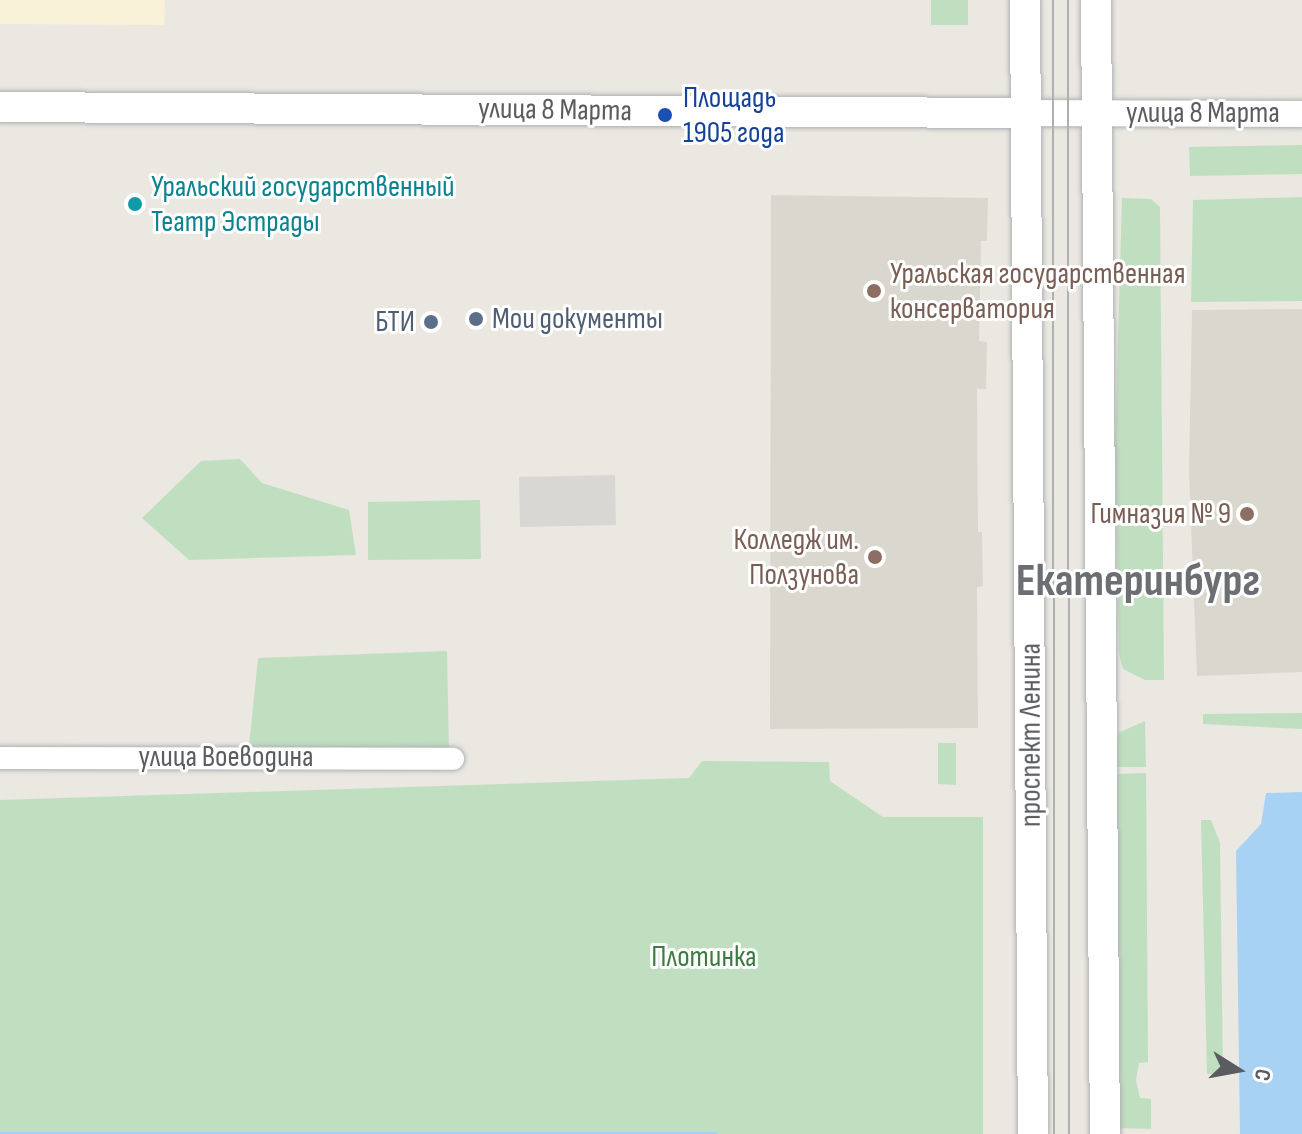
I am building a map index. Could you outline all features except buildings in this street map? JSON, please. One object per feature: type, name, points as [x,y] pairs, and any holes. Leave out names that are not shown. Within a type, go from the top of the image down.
[{"type":"main road","name":"проспект Ленина","points":[[1025,0],[1033,1127]]},
{"type":"main road","points":[[1096,0],[1105,1123]]},
{"type":"main road","name":"улица 8 Марта","points":[[0,107],[1026,113]]},
{"type":"street","name":"улица 8 Марта","points":[[1026,113],[1302,114]]},
{"type":"street","name":"улица Воеводина","points":[[0,758],[453,759]]},
{"type":"shaded area","points":[[0,0],[165,0],[164,25],[0,24]]},
{"type":"shaded area","name":"Колледж им. Ползунова","points":[[771,195],[988,198],[987,241],[981,241],[979,341],[987,342],[986,389],[977,389],[978,532],[982,532],[983,586],[977,587],[978,728],[770,729]]},
{"type":"shaded area","name":"Гимназия № 9","points":[[1302,309],[1302,672],[1197,676],[1189,472],[1192,310]]},
{"type":"shaded area","points":[[615,475],[616,525],[520,527],[519,477]]},
{"type":"green space","points":[[931,0],[968,0],[968,25],[931,25]]},
{"type":"green space","points":[[1302,145],[1302,174],[1190,176],[1189,147]]},
{"type":"green space","points":[[1302,197],[1302,301],[1191,302],[1193,200]]},
{"type":"green space","points":[[1122,198],[1151,199],[1160,207],[1164,680],[1145,680],[1123,669],[1119,654],[1115,445]]},
{"type":"green space","points":[[240,459],[262,483],[349,510],[356,555],[189,560],[142,518],[201,461]]},
{"type":"green space","points":[[480,500],[481,559],[368,560],[368,502]]},
{"type":"green space","points":[[447,651],[449,753],[249,746],[258,658]]},
{"type":"green space","points":[[1302,713],[1302,729],[1203,724],[1203,714]]},
{"type":"green space","points":[[1145,721],[1146,767],[1115,767],[1118,733]]},
{"type":"green space","points":[[938,743],[956,743],[956,785],[938,784]]},
{"type":"green space","name":"Плотинка","points":[[702,761],[829,762],[830,781],[883,817],[983,817],[983,1134],[0,1134],[0,800],[689,778]]},
{"type":"green space","points":[[1146,773],[1148,1062],[1139,1063],[1136,1080],[1140,1098],[1151,1099],[1151,1129],[1117,1128],[1115,774]]},
{"type":"green space","points":[[1201,820],[1211,820],[1220,843],[1223,1074],[1207,1074]]},
{"type":"water","points":[[1302,792],[1302,1134],[1240,1134],[1236,851],[1261,824],[1266,793]]},
{"type":"water","points":[[717,1132],[718,1134],[0,1134]]},
{"type":"tram line","points":[[1053,0],[1054,1134]]},
{"type":"tram line","points":[[1068,0],[1069,1134]]},
{"type":"place","name":"Площадь 1905 года","points":[[665,115]]},
{"type":"place","name":"Уральский государственный Театр Эстрады","points":[[135,204]]},
{"type":"place","name":"Уральская государственная консерватория","points":[[874,291]]},
{"type":"place","name":"Мои документы","points":[[476,319]]},
{"type":"place","name":"БТИ","points":[[431,322]]},
{"type":"place","name":"Гимназия № 9","points":[[1247,514]]},
{"type":"place","name":"Колледж им. Ползунова","points":[[875,557]]},
{"type":"district","name":"Екатеринбург","points":[[1138,582]]}]
